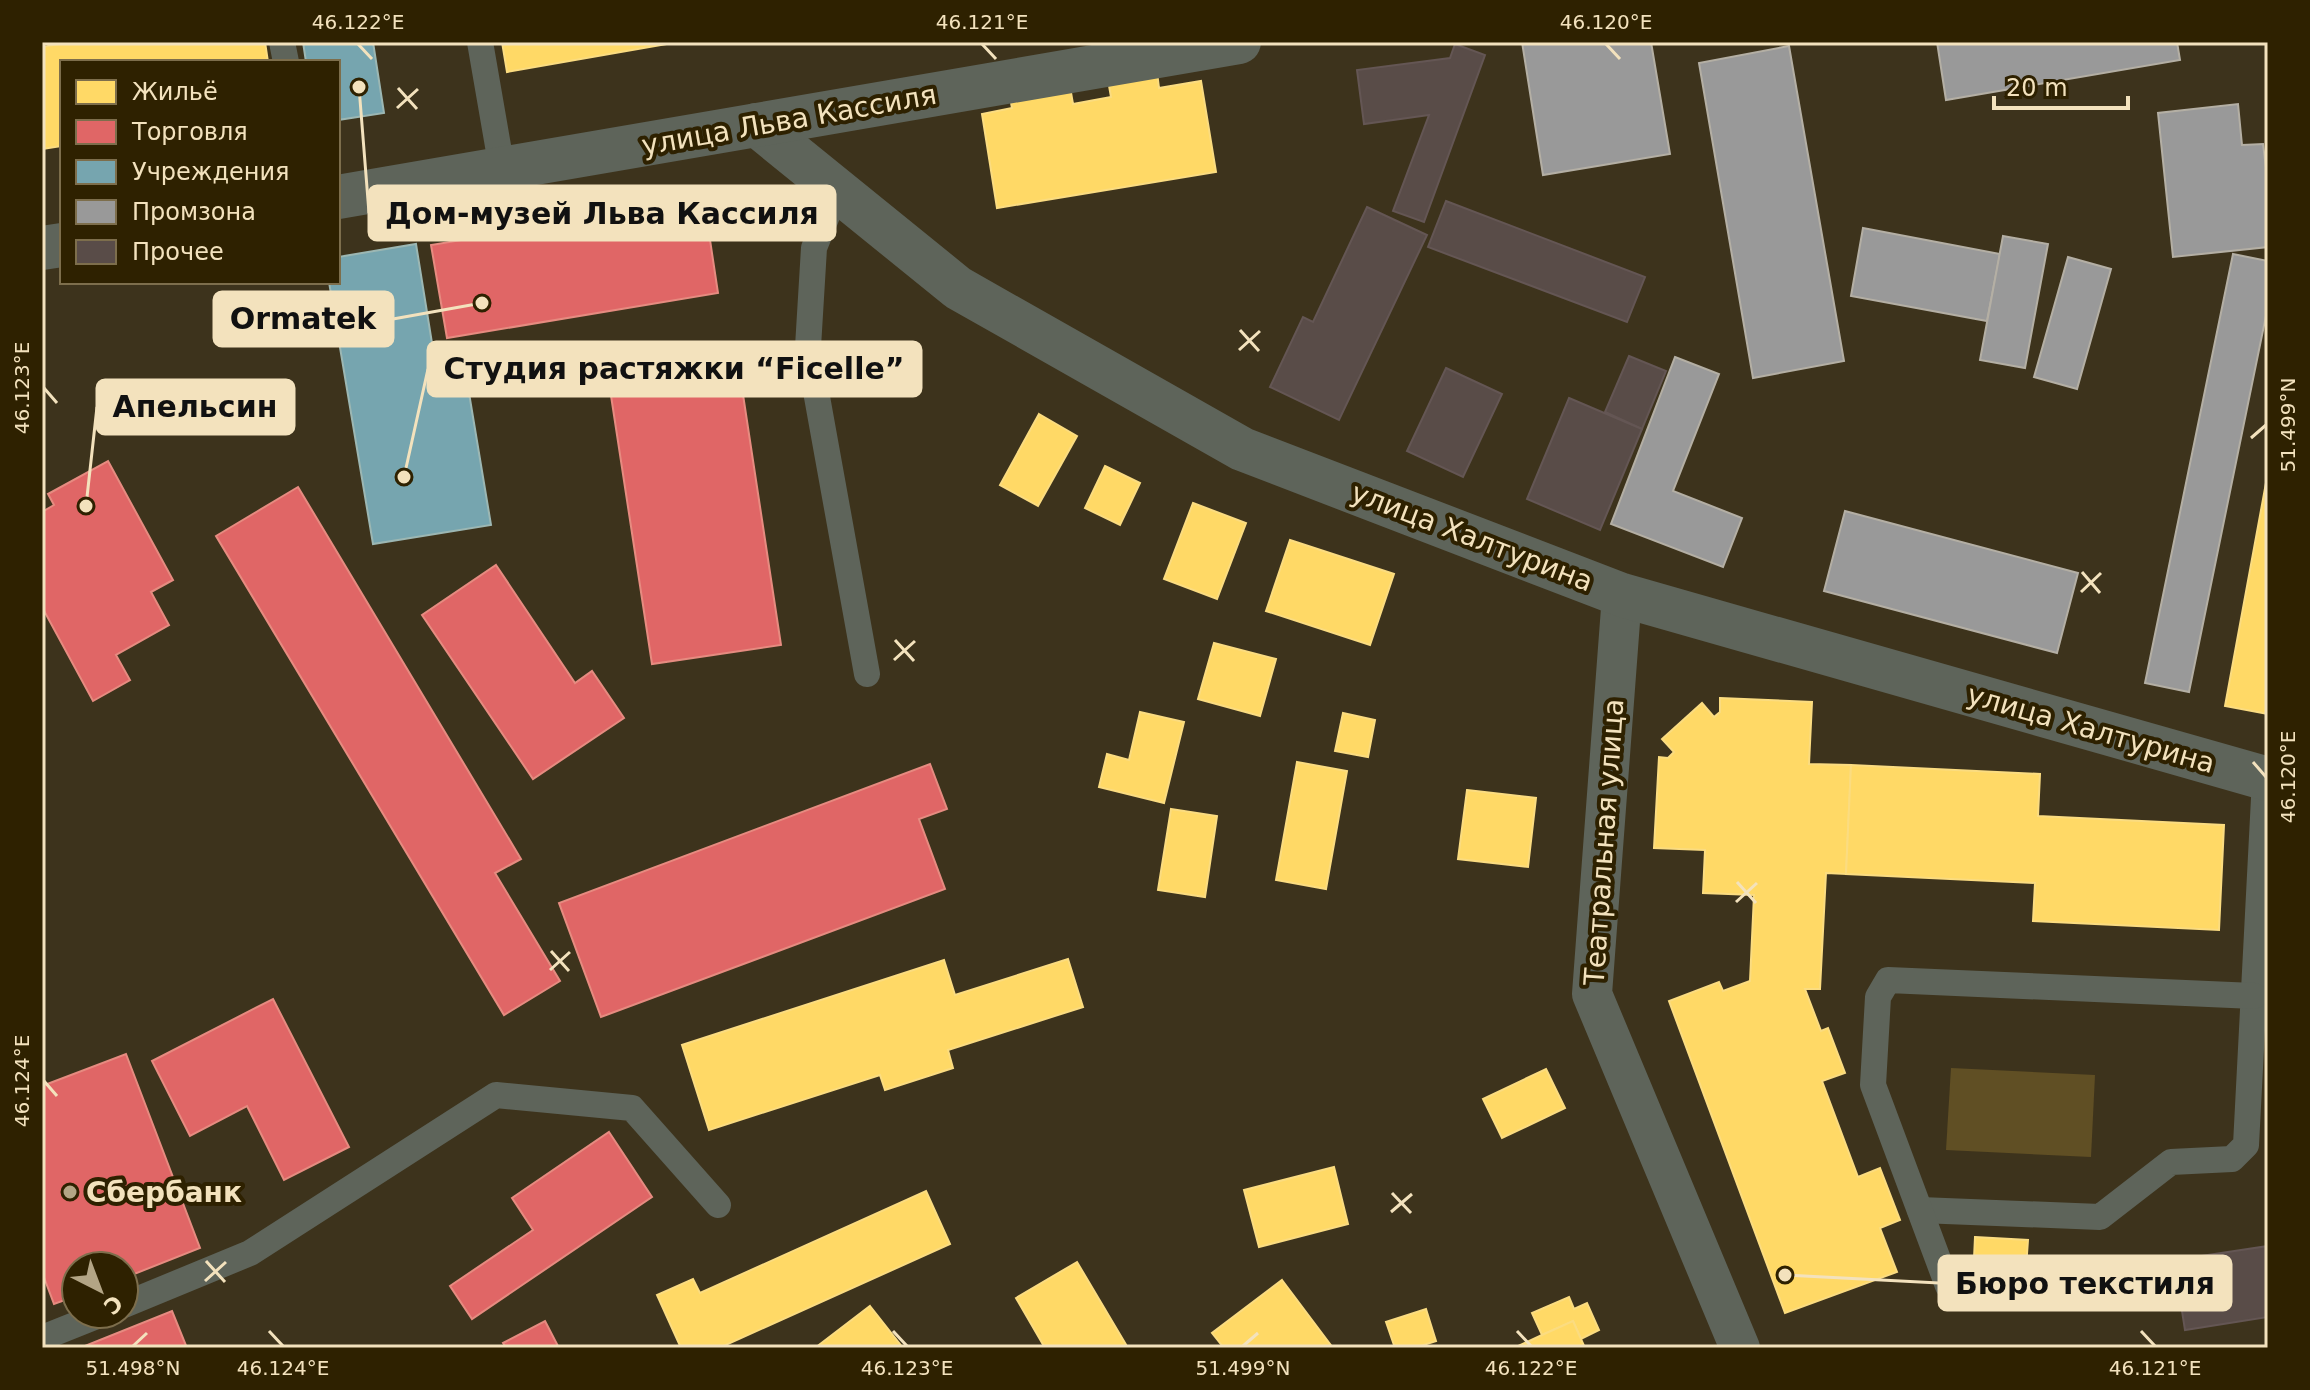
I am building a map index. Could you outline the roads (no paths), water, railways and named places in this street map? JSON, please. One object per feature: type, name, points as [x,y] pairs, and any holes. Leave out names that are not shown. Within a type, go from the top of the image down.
[{"type":"street","name":"улица Льва Кассиля","points":[[340,197],[1239,42]]},
{"type":"street","name":"улица Халтурина","points":[[757,125],[958,288],[1242,449],[1622,595],[2266,779]]},
{"type":"street","name":"Театральная улица","points":[[1622,595],[1592,994],[1740,1348]]},
{"type":"lane","points":[[480,42],[502,169]]},
{"type":"lane","points":[[837,191],[814,248],[808,347],[867,674]]},
{"type":"lane","points":[[1920,1210],[2100,1217],[2171,1162],[2232,1159],[2246,1145],[2266,779]]},
{"type":"lane","points":[[1948,1286],[1873,1085],[1878,997],[1888,980],[2254,996]]},
{"type":"lane","points":[[140,1298],[250,1253],[496,1095],[632,1108],[718,1205]]},
{"type":"lane","points":[[42,1338],[62,1330]]},
{"type":"place","name":"Дом-музей Льва Кассиля","points":[[359,87]]},
{"type":"place","name":"Ormatek","points":[[482,303]]},
{"type":"place","name":"Студия растяжки “Ficelle”","points":[[404,477]]},
{"type":"place","name":"Апельсин","points":[[86,506]]},
{"type":"place","name":"Сбербанк","points":[[70,1192]]},
{"type":"place","name":"Бюро текстиля","points":[[1785,1275]]}]
